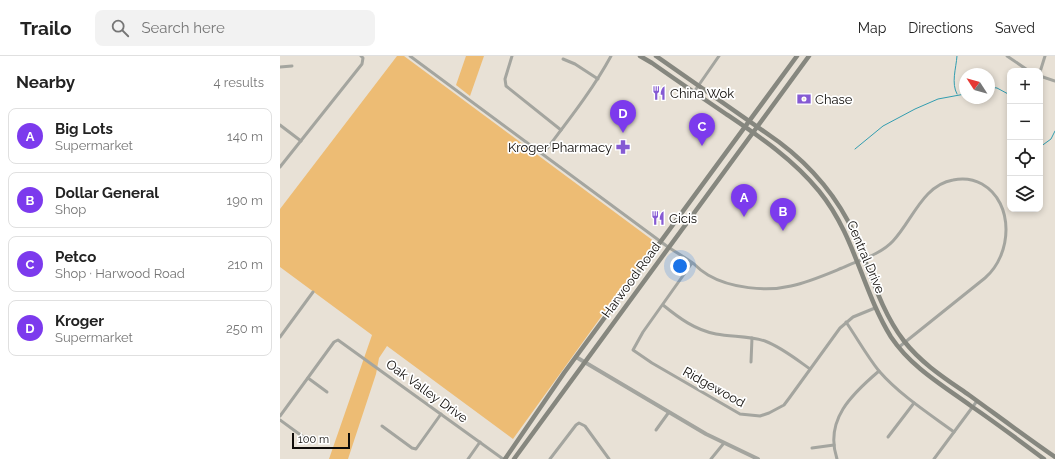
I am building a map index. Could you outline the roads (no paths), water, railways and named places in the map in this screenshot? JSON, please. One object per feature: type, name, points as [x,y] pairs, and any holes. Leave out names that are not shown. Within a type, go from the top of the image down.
[{"type":"main road","name":"Central Drive","points":[[640,56],[745,127],[777,150],[800,170],[819,191],[844,227],[876,308],[892,338],[899,347],[910,360],[927,375],[1044,459]]},
{"type":"main road","name":"Central Drive","points":[[658,56],[790,151],[824,184],[855,234],[886,310],[905,342],[929,367],[1055,457]]},
{"type":"main road","name":"Harwood Road","points":[[514,459],[756,126],[809,56]]},
{"type":"main road","name":"Harwood Road","points":[[504,459],[524,434],[538,410],[660,241],[796,58]]},
{"type":"main road","points":[[796,58],[802,65]]},
{"type":"main road","points":[[800,170],[805,165]]},
{"type":"main road","points":[[701,186],[709,192]]},
{"type":"main road","points":[[838,218],[844,214]]},
{"type":"street","points":[[410,56],[668,247],[708,275],[729,284],[748,287],[772,288],[807,282],[858,261],[881,250],[892,242],[927,195],[938,186],[959,179],[974,180],[989,188],[995,193],[1002,204],[1005,218],[1005,236],[1001,255],[994,269],[985,278],[899,347]]},
{"type":"street","points":[[512,56],[505,79],[506,86],[561,130]]},
{"type":"street","points":[[543,154],[598,79],[611,56]]},
{"type":"street","points":[[694,92],[719,56]]},
{"type":"street","points":[[1007,56],[1025,68]]},
{"type":"street","points":[[1041,68],[1044,56]]},
{"type":"street","points":[[280,168],[362,64],[362,57]]},
{"type":"street","points":[[563,59],[575,64],[598,79]]},
{"type":"street","points":[[280,67],[292,66]]},
{"type":"street","points":[[1043,77],[1055,81]]},
{"type":"street","points":[[280,125],[301,141]]},
{"type":"street","name":"Ridgewood","points":[[692,263],[643,332],[633,350],[652,363],[735,412],[748,416],[760,416],[774,411],[784,405],[836,332],[853,317],[876,308]]},
{"type":"street","points":[[280,337],[313,292]]},
{"type":"street","points":[[663,305],[681,320],[698,329],[717,334],[752,338],[772,344],[810,369]]},
{"type":"street","points":[[846,322],[879,371],[914,403],[954,432]]},
{"type":"street","points":[[751,362],[752,338]]},
{"type":"street","name":"Oak Valley Drive","points":[[308,378],[334,342],[338,340],[504,459]]},
{"type":"street","points":[[576,357],[724,443],[758,459]]},
{"type":"street","points":[[837,459],[834,445],[834,426],[854,393],[879,371]]},
{"type":"street","points":[[280,416],[308,378],[328,392]]},
{"type":"street","points":[[934,459],[977,401]]},
{"type":"street","points":[[888,436],[914,403]]},
{"type":"street","points":[[656,430],[669,412]]},
{"type":"street","points":[[382,426],[412,448],[416,449],[441,414]]},
{"type":"street","points":[[280,420],[306,439]]},
{"type":"street","points":[[550,459],[579,423],[585,426],[609,459]]},
{"type":"street","points":[[468,459],[480,442]]},
{"type":"street","points":[[711,459],[724,443]]},
{"type":"street","points":[[812,448],[834,445]]},
{"type":"waterway","points":[[957,56],[954,81],[957,94]]},
{"type":"waterway","points":[[995,88],[1007,93]]},
{"type":"waterway","points":[[855,149],[883,126],[915,109],[938,99],[959,95]]},
{"type":"waterway","points":[[1043,145],[1051,139],[1055,131]]},
{"type":"place","name":"China Wok","points":[[659,93]]},
{"type":"place","name":"Chase","points":[[804,99]]},
{"type":"place","name":"Kroger","points":[[623,133]]},
{"type":"place","name":"Petco","points":[[702,146]]},
{"type":"place","name":"Kroger Pharmacy","points":[[623,147]]},
{"type":"place","name":"Big Lots","points":[[744,217]]},
{"type":"place","name":"Cicis","points":[[658,218]]},
{"type":"place","name":"Dollar General","points":[[783,231]]}]
